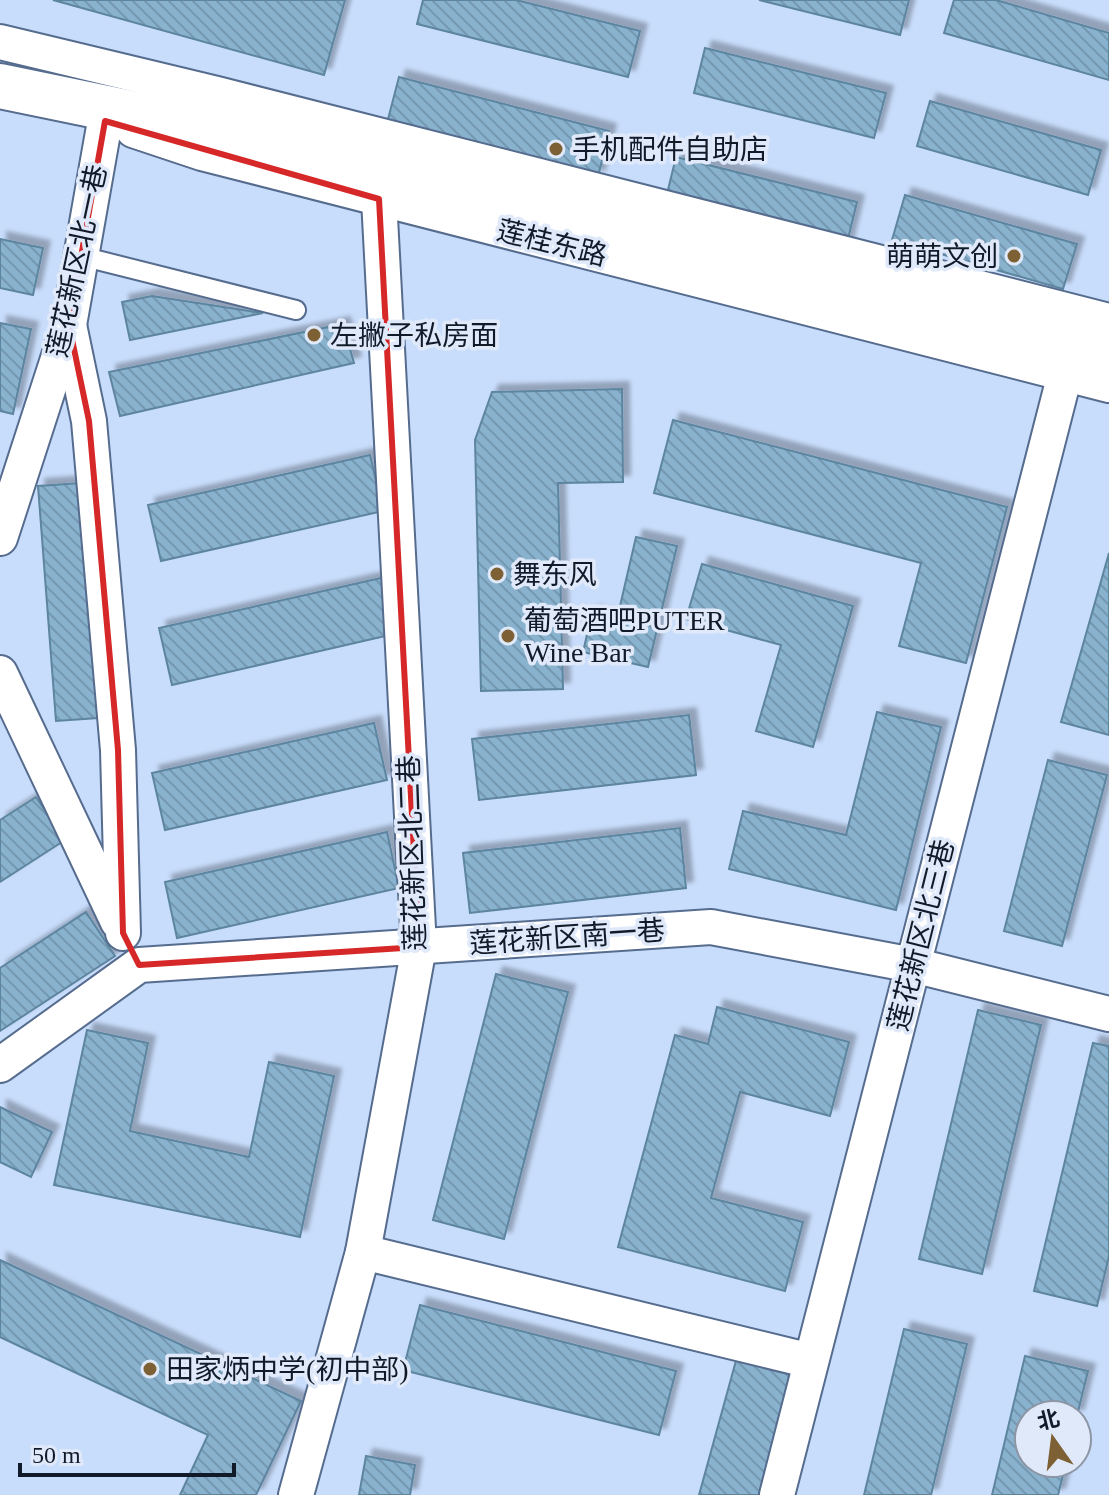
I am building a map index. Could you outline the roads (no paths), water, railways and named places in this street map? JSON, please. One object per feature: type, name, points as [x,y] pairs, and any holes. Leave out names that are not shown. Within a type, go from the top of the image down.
[{"type":"highway","points":[[0,86],[199,127],[1109,347]]},
{"type":"street","points":[[0,42],[217,94],[1109,321]]},
{"type":"street","name":"莲桂东路","points":[[0,86],[202,153],[1109,385]]},
{"type":"street","name":"莲花新区北一巷","points":[[0,538],[69,325],[105,121]]},
{"type":"street","name":"莲花新区北二巷","points":[[296,1495],[363,1252],[419,947],[379,199]]},
{"type":"street","points":[[69,325],[89,421],[118,750],[123,933]]},
{"type":"street","name":"莲花新区北三巷","points":[[777,1495],[1065,374]]},
{"type":"street","points":[[0,673],[139,965],[0,1065]]},
{"type":"street","name":"莲花新区南一巷","points":[[139,965],[711,927],[913,965],[1109,1014]]},
{"type":"street","points":[[363,1252],[811,1361]]},
{"type":"lane","points":[[81,256],[296,310]]},
{"type":"place","name":"手机配件自助店","points":[[556,149]]},
{"type":"place","name":"萌萌文创","points":[[1014,256]]},
{"type":"place","name":"左撇子私房面","points":[[314,335]]},
{"type":"place","name":"舞东风","points":[[497,574]]},
{"type":"place","name":"葡萄酒吧PUTER Wine Bar","points":[[508,636]]},
{"type":"place","name":"田家炳中学(初中部)","points":[[150,1369]]}]
